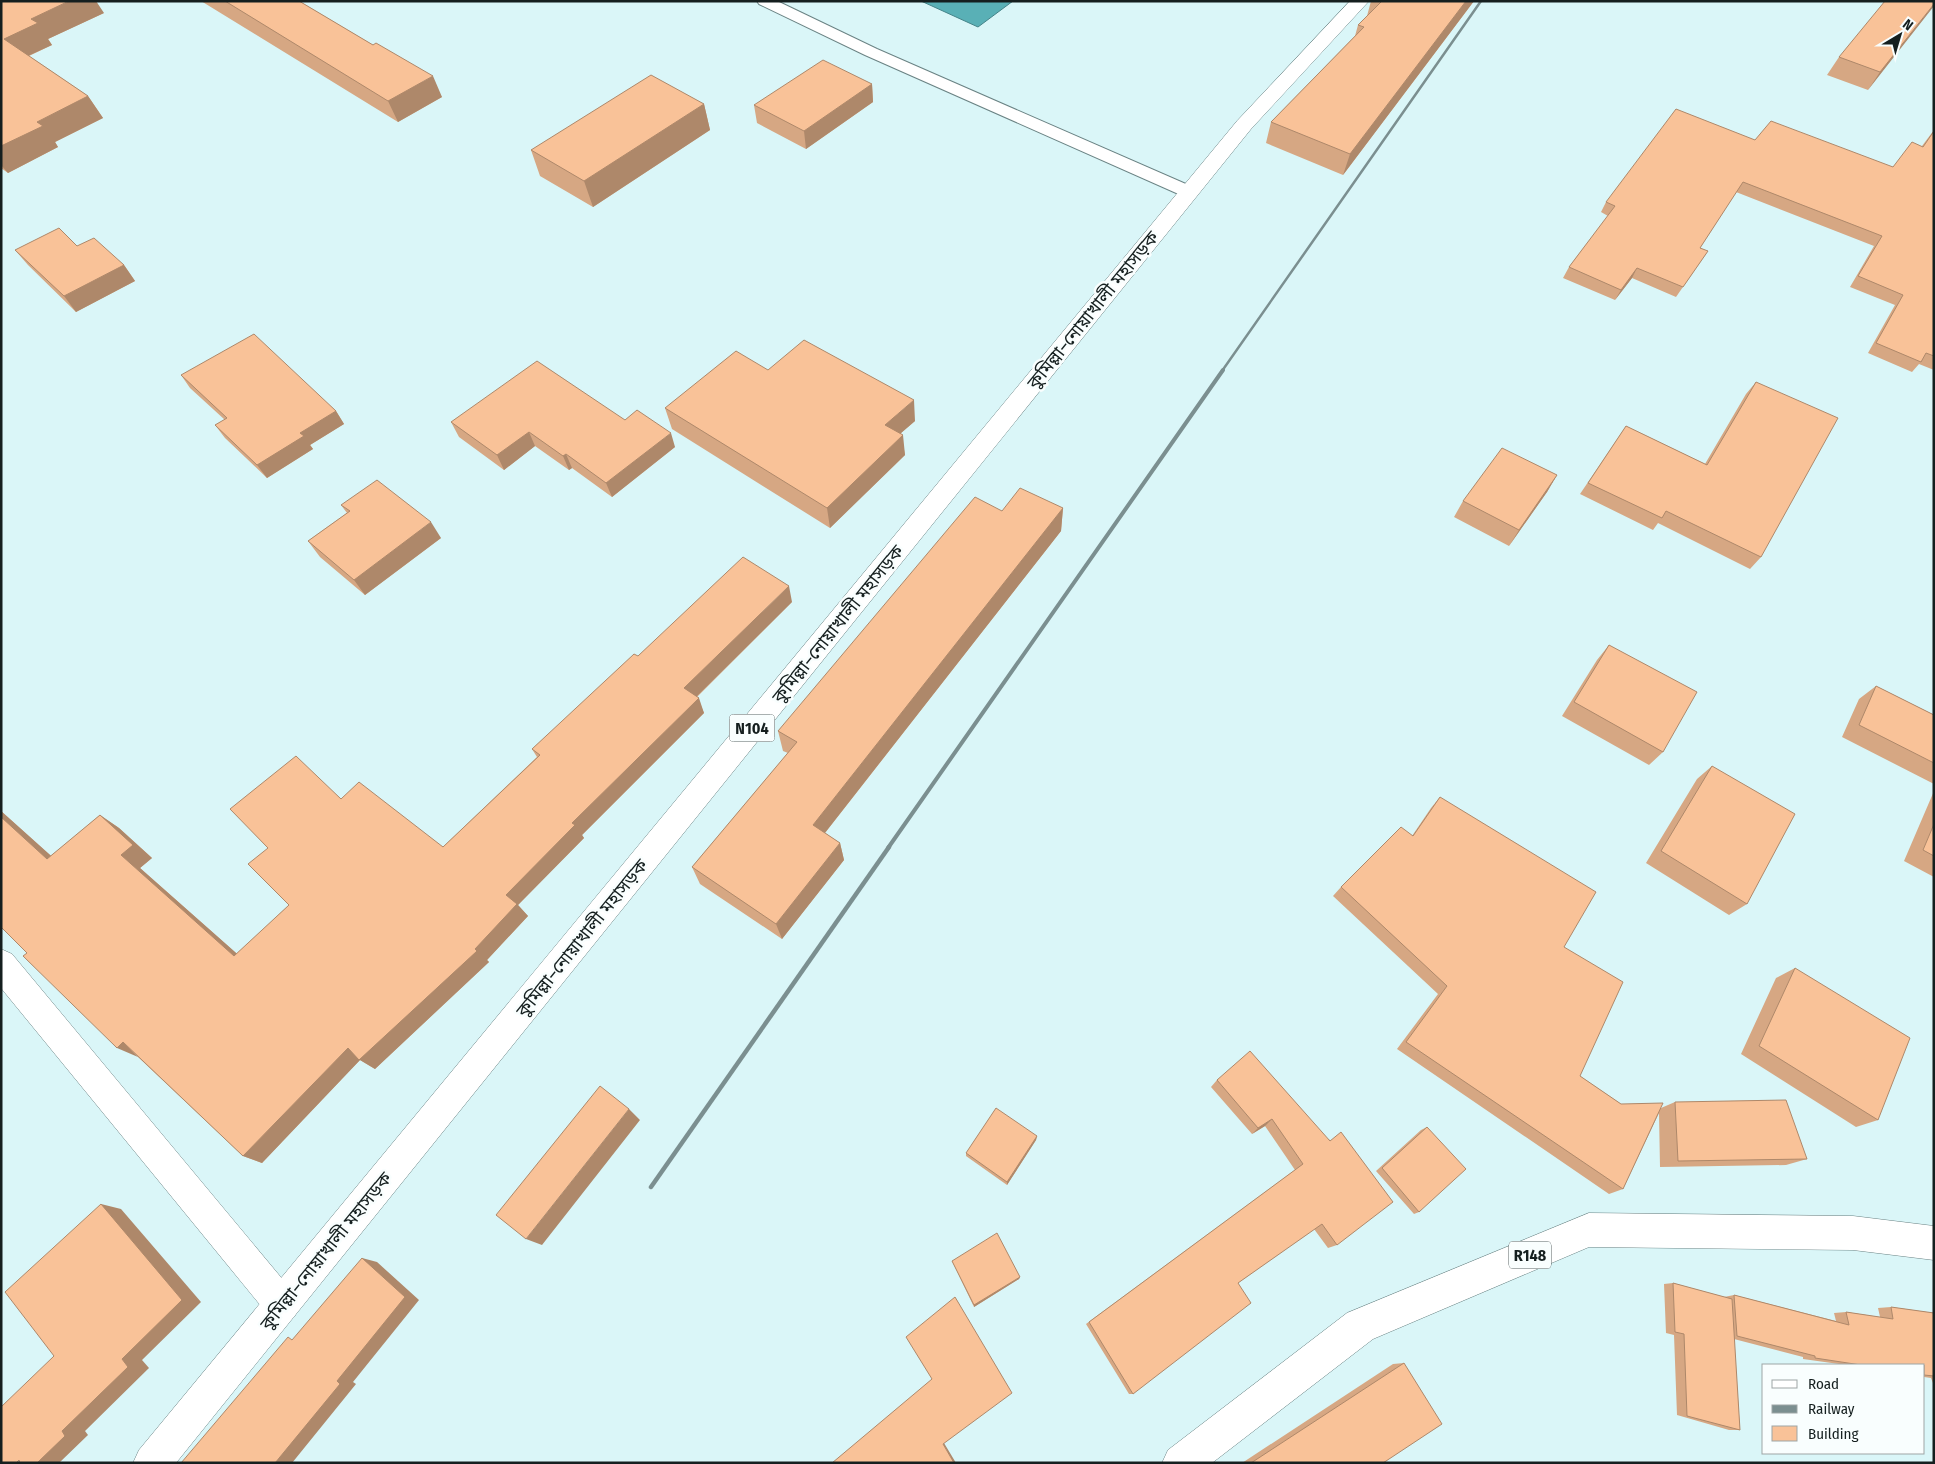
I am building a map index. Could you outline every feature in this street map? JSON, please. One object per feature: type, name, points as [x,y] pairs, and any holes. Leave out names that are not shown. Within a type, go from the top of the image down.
[{"type":"main road","name":"কুমিল্লা–নোয়াখালী মহাসড়ক","points":[[152,1463],[1244,125],[1360,1]]},
{"type":"main road","points":[[1,964],[282,1305]]},
{"type":"main road","name":"R148","points":[[1181,1463],[1360,1326],[1589,1230],[1852,1234],[1934,1243]]},
{"type":"lane","points":[[764,1],[871,52],[1189,192]]},
{"type":"water","points":[[921,1],[1013,1],[978,27]]},
{"type":"building","points":[[1,1],[69,1],[31,19],[38,23],[4,39],[88,96],[37,122],[43,126],[1,146]]},
{"type":"building","points":[[225,1],[299,1],[373,45],[376,43],[433,76],[388,101]]},
{"type":"building","points":[[1378,1],[1466,1],[1350,154],[1271,122],[1364,27],[1358,25],[1381,2]]},
{"type":"building","points":[[1885,1],[1934,1],[1934,4],[1880,72],[1839,57]]},
{"type":"building","points":[[823,60],[872,84],[804,131],[754,105]]},
{"type":"building","points":[[651,75],[704,104],[584,181],[531,150]]},
{"type":"building","points":[[1676,109],[1755,140],[1771,121],[1893,167],[1912,142],[1923,147],[1934,131],[1934,356],[1926,353],[1921,362],[1876,343],[1903,295],[1858,276],[1882,236],[1743,182],[1700,248],[1708,251],[1683,287],[1637,268],[1621,290],[1569,267],[1615,206],[1606,202]]},
{"type":"building","points":[[59,228],[77,246],[94,238],[124,265],[64,296],[15,250]]},
{"type":"building","points":[[254,334],[336,411],[300,433],[304,436],[257,465],[215,425],[227,418],[181,375]]},
{"type":"building","points":[[804,340],[914,400],[885,425],[903,435],[827,508],[665,408],[736,351],[768,370]]},
{"type":"building","points":[[537,361],[625,420],[637,410],[671,433],[606,483],[566,454],[563,456],[529,432],[497,455],[451,422]]},
{"type":"building","points":[[1756,382],[1838,418],[1761,557],[1666,511],[1662,518],[1588,483],[1626,426],[1707,465]]},
{"type":"building","points":[[1502,448],[1557,475],[1519,530],[1463,501]]},
{"type":"building","points":[[377,480],[431,522],[354,580],[308,541],[350,511],[341,505]]},
{"type":"building","points":[[1020,488],[1063,508],[813,825],[840,843],[776,924],[692,867],[797,742],[778,731],[975,497],[1002,511]]},
{"type":"building","points":[[743,557],[789,586],[684,688],[699,698],[572,823],[575,825],[506,895],[517,904],[475,949],[477,951],[359,1060],[348,1048],[243,1156],[123,1042],[117,1048],[23,956],[27,953],[1,927],[1,817],[47,859],[100,815],[133,845],[121,855],[234,956],[289,905],[248,864],[268,848],[230,809],[296,756],[341,799],[359,782],[443,847],[540,755],[532,749],[634,654],[638,656]]},
{"type":"building","points":[[1609,645],[1697,692],[1663,752],[1574,702]]},
{"type":"building","points":[[1876,686],[1934,715],[1934,763],[1859,725]]},
{"type":"building","points":[[1712,766],[1795,814],[1747,904],[1661,851]]},
{"type":"building","points":[[1440,797],[1596,892],[1564,947],[1623,982],[1580,1076],[1621,1104],[1663,1103],[1623,1189],[1406,1042],[1447,986],[1341,887],[1401,827],[1413,836]]},
{"type":"building","points":[[1934,824],[1934,856],[1923,850]]},
{"type":"building","points":[[1795,968],[1910,1038],[1878,1120],[1759,1046]]},
{"type":"building","points":[[1250,1051],[1330,1141],[1341,1132],[1393,1202],[1337,1245],[1322,1224],[1238,1283],[1251,1303],[1133,1394],[1089,1322],[1303,1164],[1272,1119],[1258,1128],[1217,1080]]},
{"type":"building","points":[[600,1086],[629,1109],[526,1239],[496,1215]]},
{"type":"building","points":[[1786,1100],[1807,1159],[1678,1161],[1675,1102]]},
{"type":"building","points":[[996,1108],[1037,1136],[1007,1182],[966,1153]]},
{"type":"building","points":[[1427,1127],[1466,1169],[1419,1212],[1382,1168]]},
{"type":"building","points":[[101,1204],[182,1300],[122,1359],[128,1367],[62,1431],[65,1436],[37,1463],[20,1463],[19,1460],[16,1463],[1,1463],[1,1407],[54,1356],[5,1292]]},
{"type":"building","points":[[997,1233],[1020,1277],[974,1305],[952,1261]]},
{"type":"building","points":[[362,1258],[405,1297],[337,1381],[340,1384],[275,1463],[181,1463],[288,1337],[292,1340]]},
{"type":"building","points":[[1673,1283],[1732,1299],[1740,1430],[1687,1416],[1684,1334],[1675,1332]]},
{"type":"building","points":[[1734,1295],[1849,1325],[1846,1312],[1893,1319],[1891,1307],[1934,1313],[1934,1376],[1925,1375],[1925,1364],[1854,1364],[1815,1358],[1815,1356],[1737,1336]]},
{"type":"building","points":[[955,1297],[1012,1393],[943,1444],[954,1463],[832,1463],[932,1379],[906,1337]]},
{"type":"building","points":[[1404,1363],[1442,1424],[1383,1463],[1251,1463]]},
{"type":"railway","points":[[1222,371],[1481,1]]},
{"type":"railway","points":[[888,848],[1223,370]]},
{"type":"railway","points":[[651,1187],[889,847]]}]
